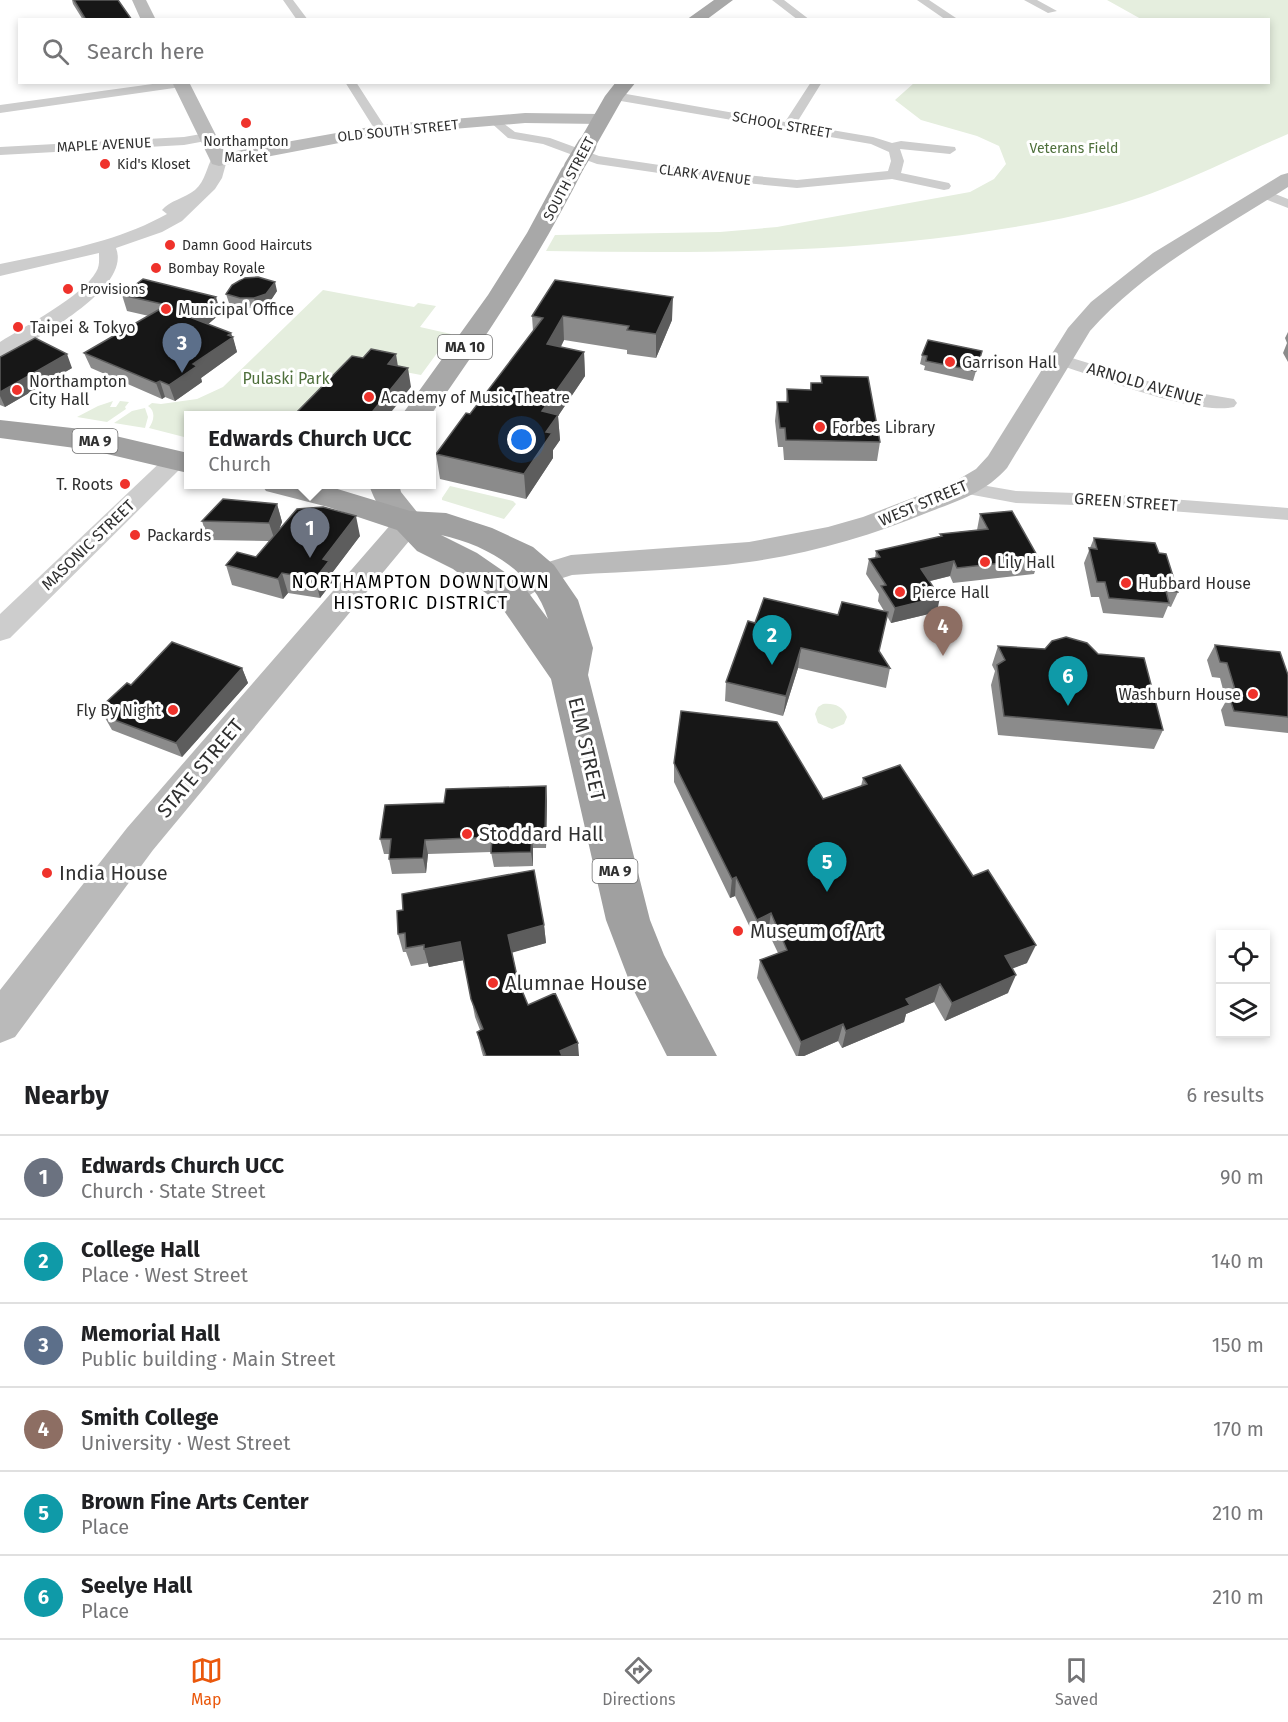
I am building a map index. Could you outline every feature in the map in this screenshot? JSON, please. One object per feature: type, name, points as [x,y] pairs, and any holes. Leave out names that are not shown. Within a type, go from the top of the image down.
[{"type":"highway","name":"MA 9","points":[[0,429],[90,440],[182,461]]},
{"type":"highway","points":[[302,489],[409,522]]},
{"type":"highway","name":"MA 9","points":[[409,522],[446,524],[480,536],[521,555],[542,574]]},
{"type":"highway","name":"ELM STREET","points":[[409,522],[429,543],[465,561],[510,593],[569,675],[628,920],[650,975],[693,1056]]},
{"type":"highway","name":"ELM STREET","points":[[542,574],[560,600],[571,633],[575,648],[569,675]]},
{"type":"main road","points":[[139,0],[148,18]]},
{"type":"main road","points":[[697,18],[725,0]]},
{"type":"main road","points":[[181,84],[219,160]]},
{"type":"main road","name":"SOUTH STREET","points":[[419,411],[514,277],[537,239],[600,119],[623,86]]},
{"type":"main road","name":"OLD SOUTH STREET","points":[[219,160],[381,130],[547,118],[600,119]]},
{"type":"main road","name":"WEST STREET","points":[[510,593],[542,574],[571,565],[696,558],[769,549],[873,525],[964,488],[986,475],[998,462],[1080,328],[1099,307],[1161,258],[1288,179]]},
{"type":"main road","points":[[385,489],[387,495],[409,522]]},
{"type":"main road","name":"STATE STREET","points":[[0,1023],[107,880],[155,821],[409,522]]},
{"type":"street","points":[[288,0],[302,18]]},
{"type":"street","points":[[777,0],[802,18]]},
{"type":"street","points":[[922,0],[951,18]]},
{"type":"street","points":[[1029,0],[1052,11]]},
{"type":"street","points":[[0,109],[174,84]]},
{"type":"street","points":[[351,84],[381,130]]},
{"type":"street","points":[[789,126],[816,84]]},
{"type":"street","name":"SCHOOL STREET","points":[[623,86],[789,126],[873,141],[891,147],[901,145],[950,150]]},
{"type":"street","name":"CLARK AVENUE","points":[[495,121],[506,132],[546,141],[597,159],[693,174],[786,184],[892,175],[944,186]]},
{"type":"street","name":"MAPLE AVENUE","points":[[0,151],[207,137]]},
{"type":"street","points":[[891,147],[897,159],[897,170],[892,175]]},
{"type":"street","points":[[0,270],[101,245],[121,243],[149,231],[183,213],[187,205],[208,185],[218,167],[219,160]]},
{"type":"street","points":[[1265,194],[1288,204]]},
{"type":"street","points":[[0,351],[57,313],[103,277],[110,263],[108,250],[101,245]]},
{"type":"street","name":"ARNOLD AVENUE","points":[[1062,360],[1177,395],[1209,402],[1228,403]]},
{"type":"street","name":"MASONIC STREET","points":[[0,631],[182,461]]},
{"type":"street","name":"GREEN STREET","points":[[964,488],[1016,497],[1105,500],[1288,514]]},
{"type":"green space","name":"Veterans Field","points":[[1107,0],[1288,0],[1288,134],[1178,183],[1133,200],[1079,215],[1004,229],[934,239],[823,248],[712,252],[546,251],[555,235],[720,232],[777,227],[970,192],[994,179],[1006,164],[999,146],[977,136],[921,120],[895,100],[913,84],[1270,84],[1270,18],[1139,18]]},
{"type":"green space","name":"Pulaski Park","points":[[323,290],[414,307],[418,303],[436,306],[420,327],[451,334],[421,375],[352,362],[305,411],[184,411],[184,437],[149,428],[153,416],[148,406],[152,403],[197,399],[223,387]]},
{"type":"green space","points":[[113,401],[110,407],[116,407],[120,401],[129,402],[126,409],[107,422],[77,417],[98,406]]},
{"type":"green space","points":[[145,408],[148,417],[145,428],[114,423],[132,411]]},
{"type":"green space","points":[[450,486],[513,501],[516,504],[504,519],[442,500]]},
{"type":"green space","points":[[823,704],[841,708],[847,717],[844,724],[832,729],[818,723],[815,714],[818,707]]},
{"type":"building","points":[[74,0],[118,0],[131,18],[85,18]]},
{"type":"building","points":[[258,277],[275,282],[266,294],[254,298],[240,298],[226,294],[232,285],[244,278]]},
{"type":"building","points":[[143,279],[216,297],[192,318],[231,333],[228,335],[233,337],[193,364],[197,366],[169,385],[160,381],[156,383],[84,353],[167,305],[122,295]]},
{"type":"building","points":[[555,280],[673,297],[656,334],[627,330],[629,326],[563,316],[547,344],[584,352],[542,411],[558,415],[546,432],[552,433],[524,474],[436,454],[466,413],[470,414],[543,318],[532,316]]},
{"type":"building","points":[[35,338],[67,354],[0,392],[0,357]]},
{"type":"building","points":[[928,340],[982,351],[976,371],[926,361],[927,356],[922,355]]},
{"type":"building","points":[[371,349],[396,354],[388,364],[408,368],[373,411],[298,411],[352,356],[363,358]]},
{"type":"building","name":"Forbes Library","points":[[821,376],[868,377],[880,442],[786,440],[785,428],[780,428],[777,402],[788,402],[787,389],[811,390],[811,383],[822,383]]},
{"type":"building","points":[[223,499],[277,504],[269,523],[202,521]]},
{"type":"building","points":[[323,507],[356,516],[323,559],[329,561],[315,579],[282,573],[278,579],[226,565],[237,552],[256,557],[297,509]]},
{"type":"building","points":[[1012,511],[1039,559],[957,568],[954,561],[921,569],[940,597],[895,608],[881,586],[886,585],[869,559],[880,557],[876,551],[942,536],[940,534],[988,529],[980,514]]},
{"type":"building","name":"Hubbard House","points":[[1094,538],[1155,543],[1159,553],[1166,554],[1178,592],[1166,591],[1169,603],[1109,598],[1105,582],[1097,582],[1089,548],[1097,549]]},
{"type":"building","points":[[764,598],[838,615],[842,602],[888,612],[879,651],[890,668],[801,648],[786,696],[726,682],[748,621],[755,623]]},
{"type":"building","points":[[1066,637],[1087,643],[1098,654],[1144,658],[1163,730],[1004,716],[997,665],[1005,660],[998,646],[1045,649],[1052,641]]},
{"type":"building","name":"Fly By Night","points":[[172,642],[242,668],[176,743],[104,716],[113,710],[103,705],[127,683],[131,685]]},
{"type":"building","points":[[1215,645],[1280,652],[1288,675],[1288,717],[1234,711],[1229,696],[1237,696],[1227,663],[1220,662]]},
{"type":"building","points":[[681,711],[777,722],[823,799],[867,784],[863,778],[900,765],[973,876],[988,870],[1036,945],[1005,956],[1016,975],[952,1003],[940,984],[906,999],[910,1005],[846,1031],[843,1024],[801,1042],[760,960],[787,950],[771,913],[757,920],[736,877],[732,879],[674,763]]},
{"type":"building","name":"Stoddard Hall","points":[[546,786],[545,834],[532,834],[531,852],[491,853],[492,837],[425,840],[423,858],[389,859],[391,839],[380,839],[385,805],[444,803],[446,789]]},
{"type":"building","name":"Alumnae House","points":[[534,870],[544,925],[508,935],[518,981],[528,1005],[555,993],[578,1043],[560,1051],[562,1056],[486,1056],[477,1032],[483,1029],[471,999],[460,942],[424,949],[424,945],[406,948],[405,933],[398,934],[397,911],[403,910],[402,894]]},
{"type":"place","name":"Northampton Market","points":[[246,123]]},
{"type":"place","name":"Kid's Kloset","points":[[105,164]]},
{"type":"place","name":"Damn Good Haircuts","points":[[170,245]]},
{"type":"place","name":"Bombay Royale","points":[[156,268]]},
{"type":"place","name":"Provisions","points":[[68,289]]},
{"type":"place","name":"Municipal Office","points":[[166,309]]},
{"type":"place","name":"Taipei & Tokyo","points":[[18,327]]},
{"type":"place","name":"Garrison Hall","points":[[950,362]]},
{"type":"place","name":"Memorial Hall","points":[[182,373]]},
{"type":"place","name":"Northampton City Hall","points":[[17,390]]},
{"type":"place","name":"Academy of Music Theatre","points":[[369,397]]},
{"type":"place","name":"Forbes Library","points":[[820,427]]},
{"type":"place","name":"T. Roots","points":[[125,484]]},
{"type":"place","name":"Packards","points":[[135,535]]},
{"type":"place","name":"Edwards Church UCC","points":[[310,558]]},
{"type":"place","name":"Lily Hall","points":[[985,562]]},
{"type":"place","name":"Hubbard House","points":[[1126,583]]},
{"type":"place","name":"Pierce Hall","points":[[900,592]]},
{"type":"place","name":"Smith College","points":[[943,656]]},
{"type":"place","name":"College Hall","points":[[772,665]]},
{"type":"place","name":"Washburn House","points":[[1253,694]]},
{"type":"place","name":"Seelye Hall","points":[[1068,706]]},
{"type":"place","name":"Fly By Night","points":[[173,710]]},
{"type":"place","name":"Stoddard Hall","points":[[467,834]]},
{"type":"place","name":"India House","points":[[47,873]]},
{"type":"place","name":"Brown Fine Arts Center","points":[[827,892]]},
{"type":"place","name":"Museum of Art","points":[[738,931]]},
{"type":"place","name":"Alumnae House","points":[[493,983]]},
{"type":"district","name":"NORTHAMPTON DOWNTOWN HISTORIC DISTRICT","points":[[421,592]]}]
